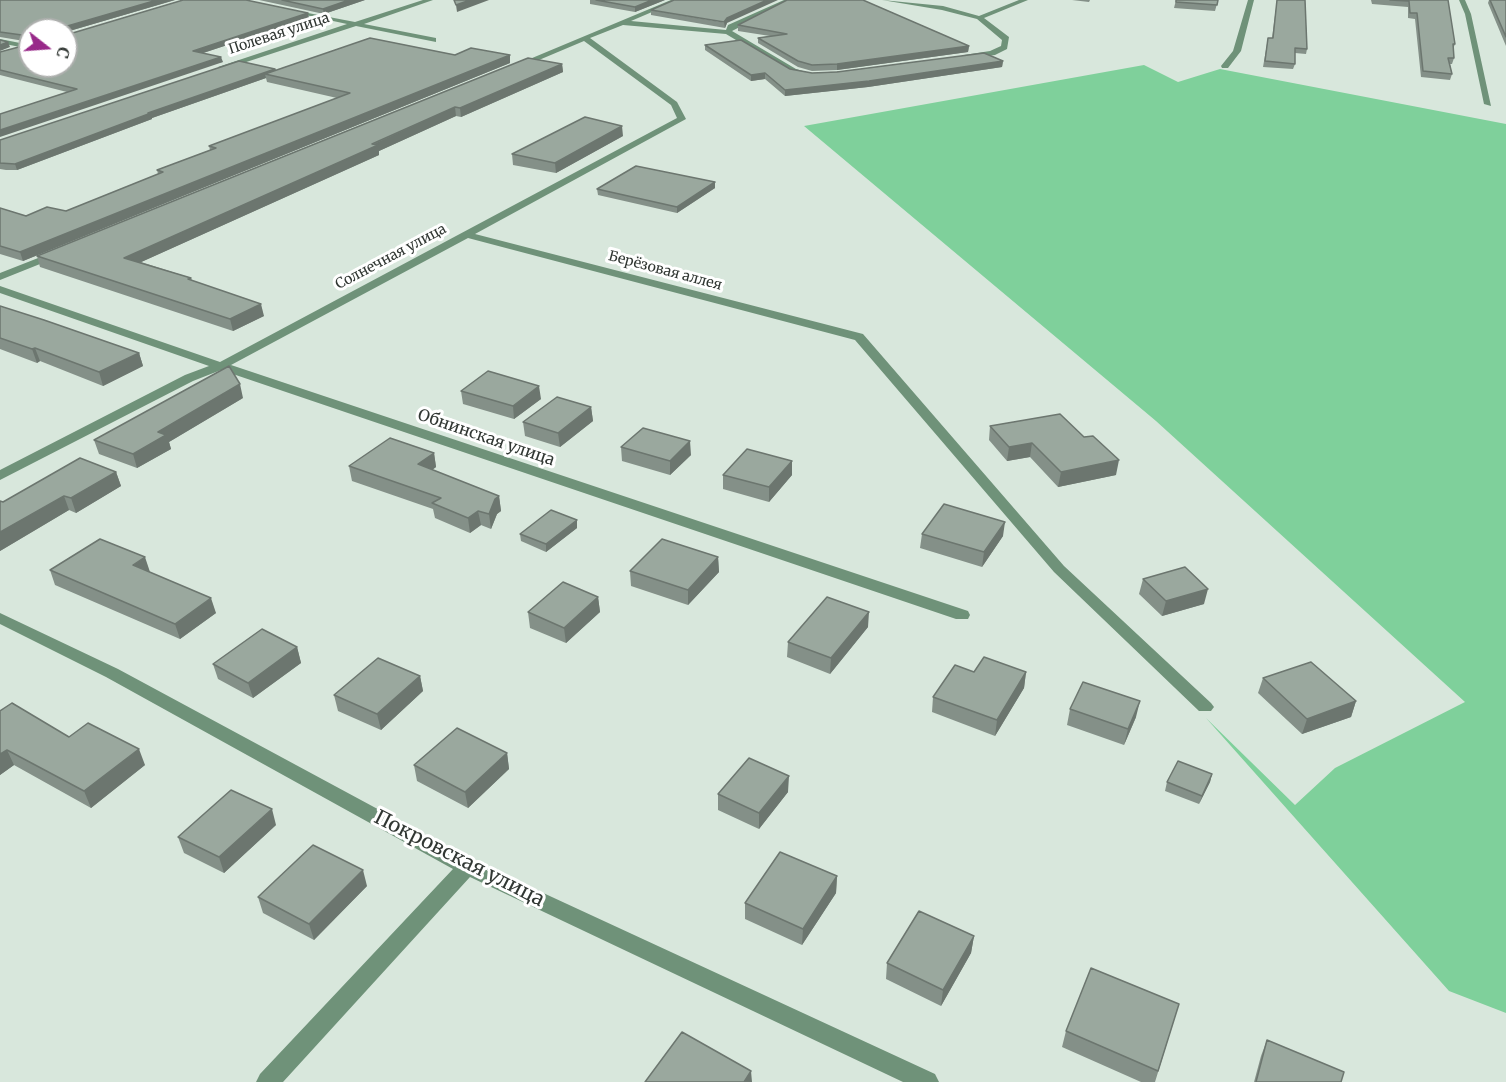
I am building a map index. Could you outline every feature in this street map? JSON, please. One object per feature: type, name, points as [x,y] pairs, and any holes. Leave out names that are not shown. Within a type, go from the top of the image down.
[{"type":"street","name":"Полевая улица","points":[[213,70],[430,0]]},
{"type":"street","points":[[508,69],[677,0]]},
{"type":"street","points":[[728,32],[731,27],[789,0]]},
{"type":"street","points":[[885,0],[943,8],[979,18],[1006,39],[1004,47],[992,53],[959,58]]},
{"type":"street","points":[[1225,66],[1237,51],[1251,0]]},
{"type":"street","points":[[1462,0],[1468,14],[1488,104]]},
{"type":"street","points":[[979,18],[1022,1]]},
{"type":"street","points":[[281,8],[433,40]]},
{"type":"street","points":[[622,23],[728,32],[794,71],[820,75]]},
{"type":"street","name":"Солнечная улица","points":[[0,476],[189,378],[221,366],[682,119],[674,104],[585,38]]},
{"type":"street","points":[[0,41],[18,44]]},
{"type":"street","points":[[10,52],[18,49]]},
{"type":"street","name":"Берёзовая аллея","points":[[464,234],[859,338],[1059,569],[1205,707]]},
{"type":"street","points":[[0,277],[66,250]]},
{"type":"street","name":"Обнинская улица","points":[[0,289],[221,366],[962,615]]},
{"type":"street","name":"Покровская улица","points":[[0,618],[112,673],[467,867],[927,1082]]},
{"type":"street","points":[[268,1082],[467,867]]},
{"type":"green space","points":[[1144,65],[1178,82],[1220,69],[1506,124],[1506,1013],[1449,991],[1206,718],[1295,805],[1335,768],[1465,702],[1156,421],[804,126]]},
{"type":"building","points":[[0,0],[157,0],[78,23],[78,18],[18,18],[18,34],[0,32]]},
{"type":"building","points":[[183,0],[246,0],[308,13],[193,51],[221,57],[0,130],[0,114],[77,89],[32,78],[78,78],[78,31]]},
{"type":"building","points":[[282,0],[349,0],[323,9]]},
{"type":"building","points":[[454,0],[470,0],[456,5]]},
{"type":"building","points":[[596,0],[652,0],[635,7]]},
{"type":"building","points":[[674,0],[767,0],[727,18],[724,22],[651,10]]},
{"type":"building","points":[[787,0],[863,0],[969,46],[837,64],[812,65],[798,61],[758,38],[787,34],[738,25]]},
{"type":"building","points":[[1176,0],[1218,0],[1217,5],[1176,2]]},
{"type":"building","points":[[1277,0],[1305,0],[1307,49],[1295,48],[1295,64],[1265,61],[1268,38],[1273,38]]},
{"type":"building","points":[[1390,0],[1448,0],[1455,44],[1453,44],[1454,58],[1448,58],[1452,74],[1423,71],[1417,13],[1410,13],[1409,1]]},
{"type":"building","points":[[1490,0],[1506,0],[1506,37]]},
{"type":"building","points":[[370,38],[455,55],[471,48],[510,55],[20,252],[0,246],[0,208],[26,216],[47,207],[66,211],[163,172],[157,170],[216,148],[209,146],[350,93],[265,74]]},
{"type":"building","points":[[741,40],[790,69],[812,73],[837,72],[984,53],[1003,61],[869,81],[785,90],[765,73],[751,75],[705,45]]},
{"type":"building","points":[[18,47],[18,74],[0,70],[0,52]]},
{"type":"building","points":[[528,58],[562,64],[460,108],[455,107],[372,144],[378,145],[124,258],[191,278],[188,279],[261,304],[230,319],[37,256]]},
{"type":"building","points":[[239,61],[275,69],[148,113],[151,113],[15,164],[0,163],[0,140]]},
{"type":"building","points":[[585,117],[622,126],[555,163],[512,154]]},
{"type":"building","points":[[636,166],[715,182],[677,207],[597,189]]},
{"type":"building","points":[[0,306],[139,353],[99,372],[35,348],[0,338]]},
{"type":"building","points":[[229,366],[240,384],[158,432],[166,435],[133,454],[94,440]]},
{"type":"building","points":[[488,371],[539,386],[513,406],[461,391]]},
{"type":"building","points":[[557,397],[591,407],[558,433],[523,422]]},
{"type":"building","points":[[1060,414],[1084,437],[1093,436],[1119,460],[1061,472],[1032,443],[1009,447],[990,426]]},
{"type":"building","points":[[643,428],[690,441],[670,461],[621,447]]},
{"type":"building","points":[[390,438],[434,453],[418,464],[499,496],[495,499],[489,514],[478,511],[468,518],[432,503],[441,498],[349,466]]},
{"type":"building","points":[[747,449],[792,461],[769,487],[723,475]]},
{"type":"building","points":[[80,458],[116,472],[71,498],[64,496],[0,532],[0,501],[3,502]]},
{"type":"building","points":[[944,504],[1005,522],[984,552],[922,534]]},
{"type":"building","points":[[551,510],[577,520],[546,544],[520,534]]},
{"type":"building","points":[[100,539],[145,557],[133,565],[211,598],[175,624],[50,570]]},
{"type":"building","points":[[662,539],[718,557],[688,590],[630,571]]},
{"type":"building","points":[[1185,567],[1208,589],[1166,601],[1143,579]]},
{"type":"building","points":[[563,582],[598,597],[564,628],[528,612]]},
{"type":"building","points":[[827,597],[869,612],[831,658],[788,642]]},
{"type":"building","points":[[262,629],[297,647],[248,683],[213,664]]},
{"type":"building","points":[[984,657],[1026,672],[997,720],[933,697],[955,665],[974,672]]},
{"type":"building","points":[[378,658],[420,676],[377,714],[334,695]]},
{"type":"building","points":[[1311,662],[1356,701],[1307,719],[1263,678]]},
{"type":"building","points":[[1083,682],[1140,701],[1128,729],[1070,709]]},
{"type":"building","points":[[12,703],[69,737],[88,723],[139,749],[84,791],[7,750],[0,754],[0,711]]},
{"type":"building","points":[[457,728],[507,753],[465,792],[414,765]]},
{"type":"building","points":[[749,758],[789,776],[759,813],[718,794]]},
{"type":"building","points":[[1178,761],[1212,774],[1202,796],[1167,782]]},
{"type":"building","points":[[231,790],[272,809],[219,857],[178,837]]},
{"type":"building","points":[[313,845],[363,870],[309,924],[258,897]]},
{"type":"building","points":[[780,852],[837,876],[803,929],[745,903]]},
{"type":"building","points":[[919,911],[974,936],[943,990],[887,963]]},
{"type":"building","points":[[1091,968],[1179,1004],[1158,1071],[1066,1031]]},
{"type":"building","points":[[682,1032],[751,1071],[744,1082],[645,1082]]},
{"type":"building","points":[[1267,1040],[1344,1072],[1341,1082],[1256,1082]]}]
